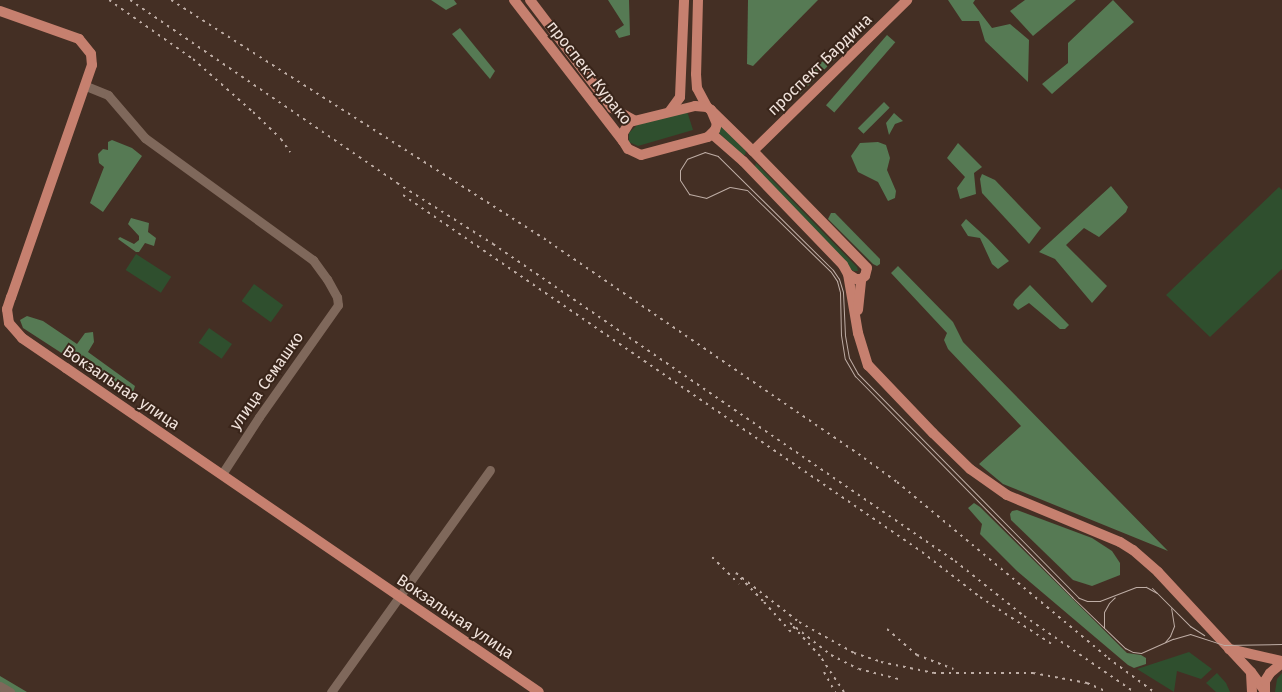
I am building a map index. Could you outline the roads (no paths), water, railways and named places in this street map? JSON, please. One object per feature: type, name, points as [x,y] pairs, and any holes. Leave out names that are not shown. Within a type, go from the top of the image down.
[{"type":"main road","name":"проспект Курако","points":[[514,0],[628,149],[641,155],[708,137],[712,134]]},
{"type":"main road","name":"проспект Курако","points":[[530,0],[612,108],[634,120]]},
{"type":"main road","points":[[670,112],[680,97],[684,0]]},
{"type":"main road","points":[[698,0],[697,88],[717,124],[712,134],[742,161],[843,265],[848,274],[858,333],[865,357],[875,375],[970,469],[1008,495],[1120,542],[1133,550],[1158,572],[1251,672],[1264,691]]},
{"type":"main road","name":"проспект Бардина","points":[[742,161],[752,159],[753,152],[907,0]]},
{"type":"main road","name":"Вокзальная улица","points":[[0,11],[79,39],[91,54],[92,65],[86,86],[4,308],[9,323],[22,338],[539,692]]},
{"type":"main road","points":[[623,141],[626,126],[634,120],[701,106],[709,109],[864,264],[858,333]]},
{"type":"main road","points":[[848,274],[856,279],[864,275]]},
{"type":"main road","points":[[1228,649],[1282,662]]},
{"type":"main road","points":[[1264,691],[1270,673],[1282,662]]},
{"type":"main road","points":[[1251,672],[1252,692]]},
{"type":"street","name":"улица Семашко","points":[[86,86],[108,94],[145,138],[313,260],[328,279],[338,305],[259,416],[222,474]]},
{"type":"street","points":[[331,692],[490,470]]},
{"type":"street","points":[[0,686],[10,692]]},
{"type":"tram line","points":[[1157,593],[1146,587],[1136,587],[1100,601],[1087,601],[1079,598],[858,374],[849,358],[845,335],[843,292],[839,279],[833,270],[718,156],[705,152],[687,159],[680,170],[680,180],[689,194],[706,198],[730,187],[747,190],[831,272],[837,281],[840,292],[841,335],[845,359],[855,376],[1072,597],[1125,648],[1141,653],[1190,634],[1224,645],[1282,644]]},
{"type":"tram line","points":[[1152,588],[1190,626],[1204,635]]},
{"type":"tram line","points":[[1104,628],[1104,612],[1115,597]]},
{"type":"tram line","points":[[1165,642],[1174,626],[1171,608]]},
{"type":"railway","points":[[109,0],[193,59],[253,112],[281,139],[290,152]]},
{"type":"railway","points":[[130,0],[397,183],[493,244],[955,561],[1024,616],[1134,692]]},
{"type":"railway","points":[[171,0],[549,242],[864,458],[897,482],[1108,658],[1154,692]]},
{"type":"railway","points":[[403,195],[922,552],[980,597],[1053,645]]},
{"type":"railway","points":[[712,557],[739,584]]},
{"type":"railway","points":[[763,601],[736,573],[799,622],[854,653],[881,662],[934,673],[1033,673],[1087,683],[1107,692]]},
{"type":"railway","points":[[764,602],[791,632]]},
{"type":"railway","points":[[844,692],[820,656],[790,623],[831,655],[859,669],[902,680]]},
{"type":"railway","points":[[887,629],[917,655],[953,669]]},
{"type":"railway","points":[[824,672],[835,692]]}]
